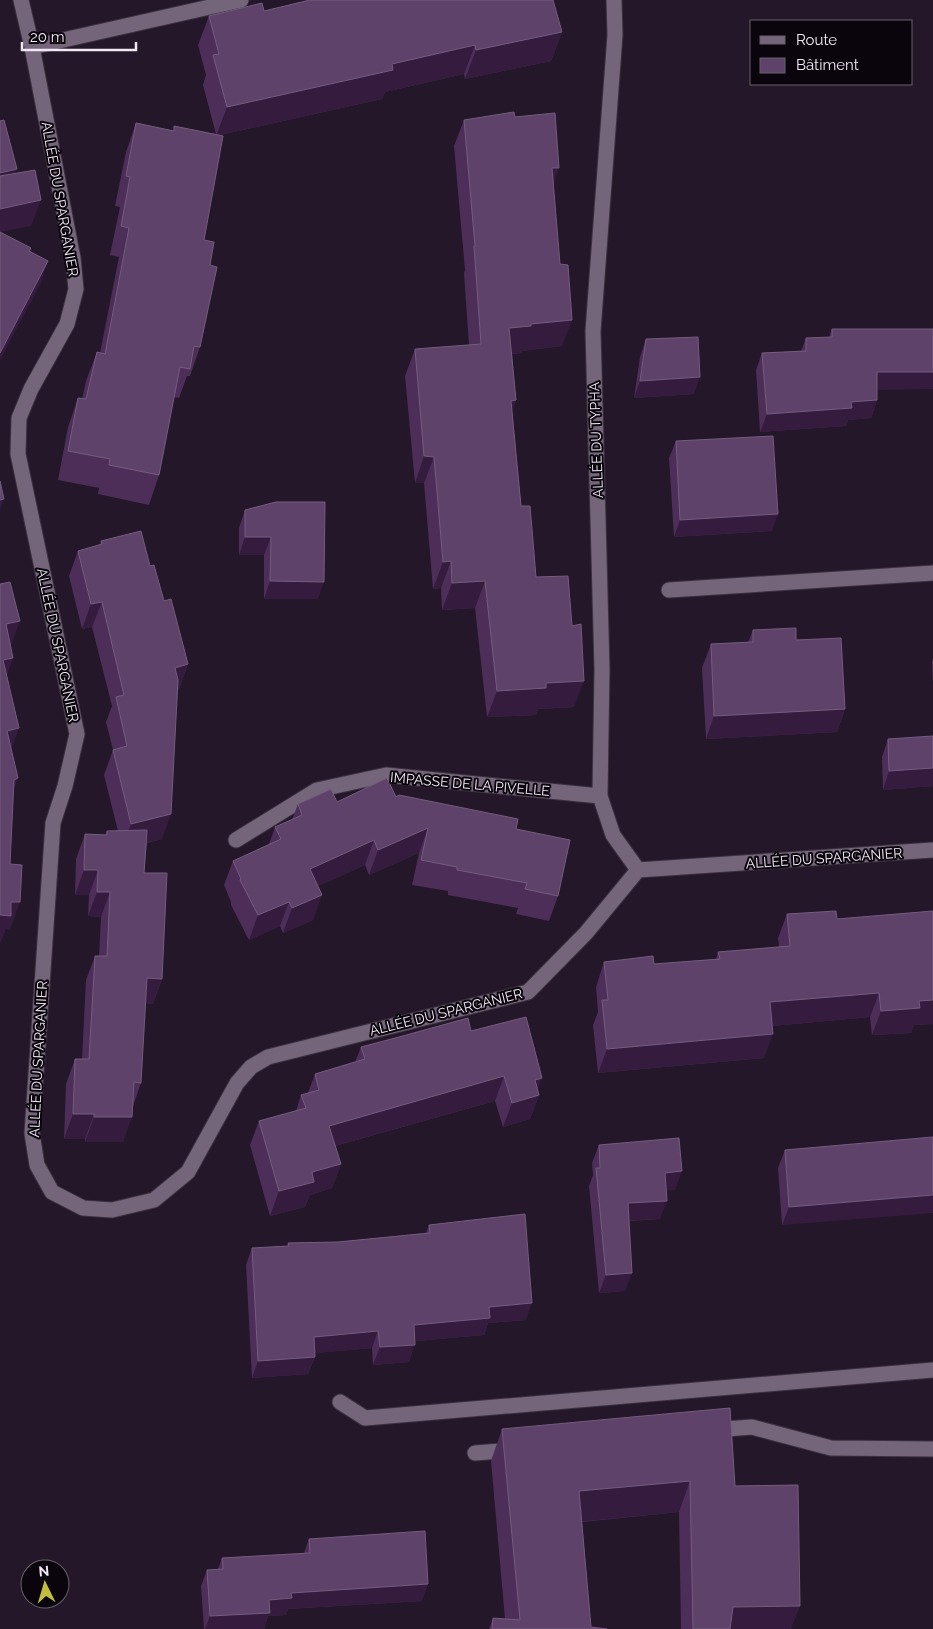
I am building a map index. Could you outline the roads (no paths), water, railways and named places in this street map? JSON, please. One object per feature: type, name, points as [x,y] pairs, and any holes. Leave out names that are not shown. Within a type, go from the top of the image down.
[{"type":"street","name":"ALLÉE DU SPARGANIER","points":[[21,0],[73,258],[76,290],[67,324],[31,389],[19,418],[18,454],[77,734],[65,786],[53,823],[32,1133],[37,1165],[52,1192],[83,1208],[112,1210],[154,1200],[188,1172],[237,1083],[251,1067],[268,1057],[528,992],[586,934],[638,870],[933,850]]},
{"type":"street","points":[[32,47],[241,0]]},
{"type":"street","name":"ALLÉE DU TYPHA","points":[[614,0],[615,35],[593,331],[602,669],[600,796],[613,836],[638,870]]},
{"type":"street","points":[[669,590],[933,573]]},
{"type":"street","name":"IMPASSE DE LA PIVELLE","points":[[236,840],[317,790],[386,775],[600,796]]},
{"type":"street","points":[[340,1402],[365,1418],[933,1370]]},
{"type":"street","points":[[702,1431],[752,1426],[831,1448],[933,1449]]},
{"type":"street","points":[[475,1453],[524,1448]]}]
